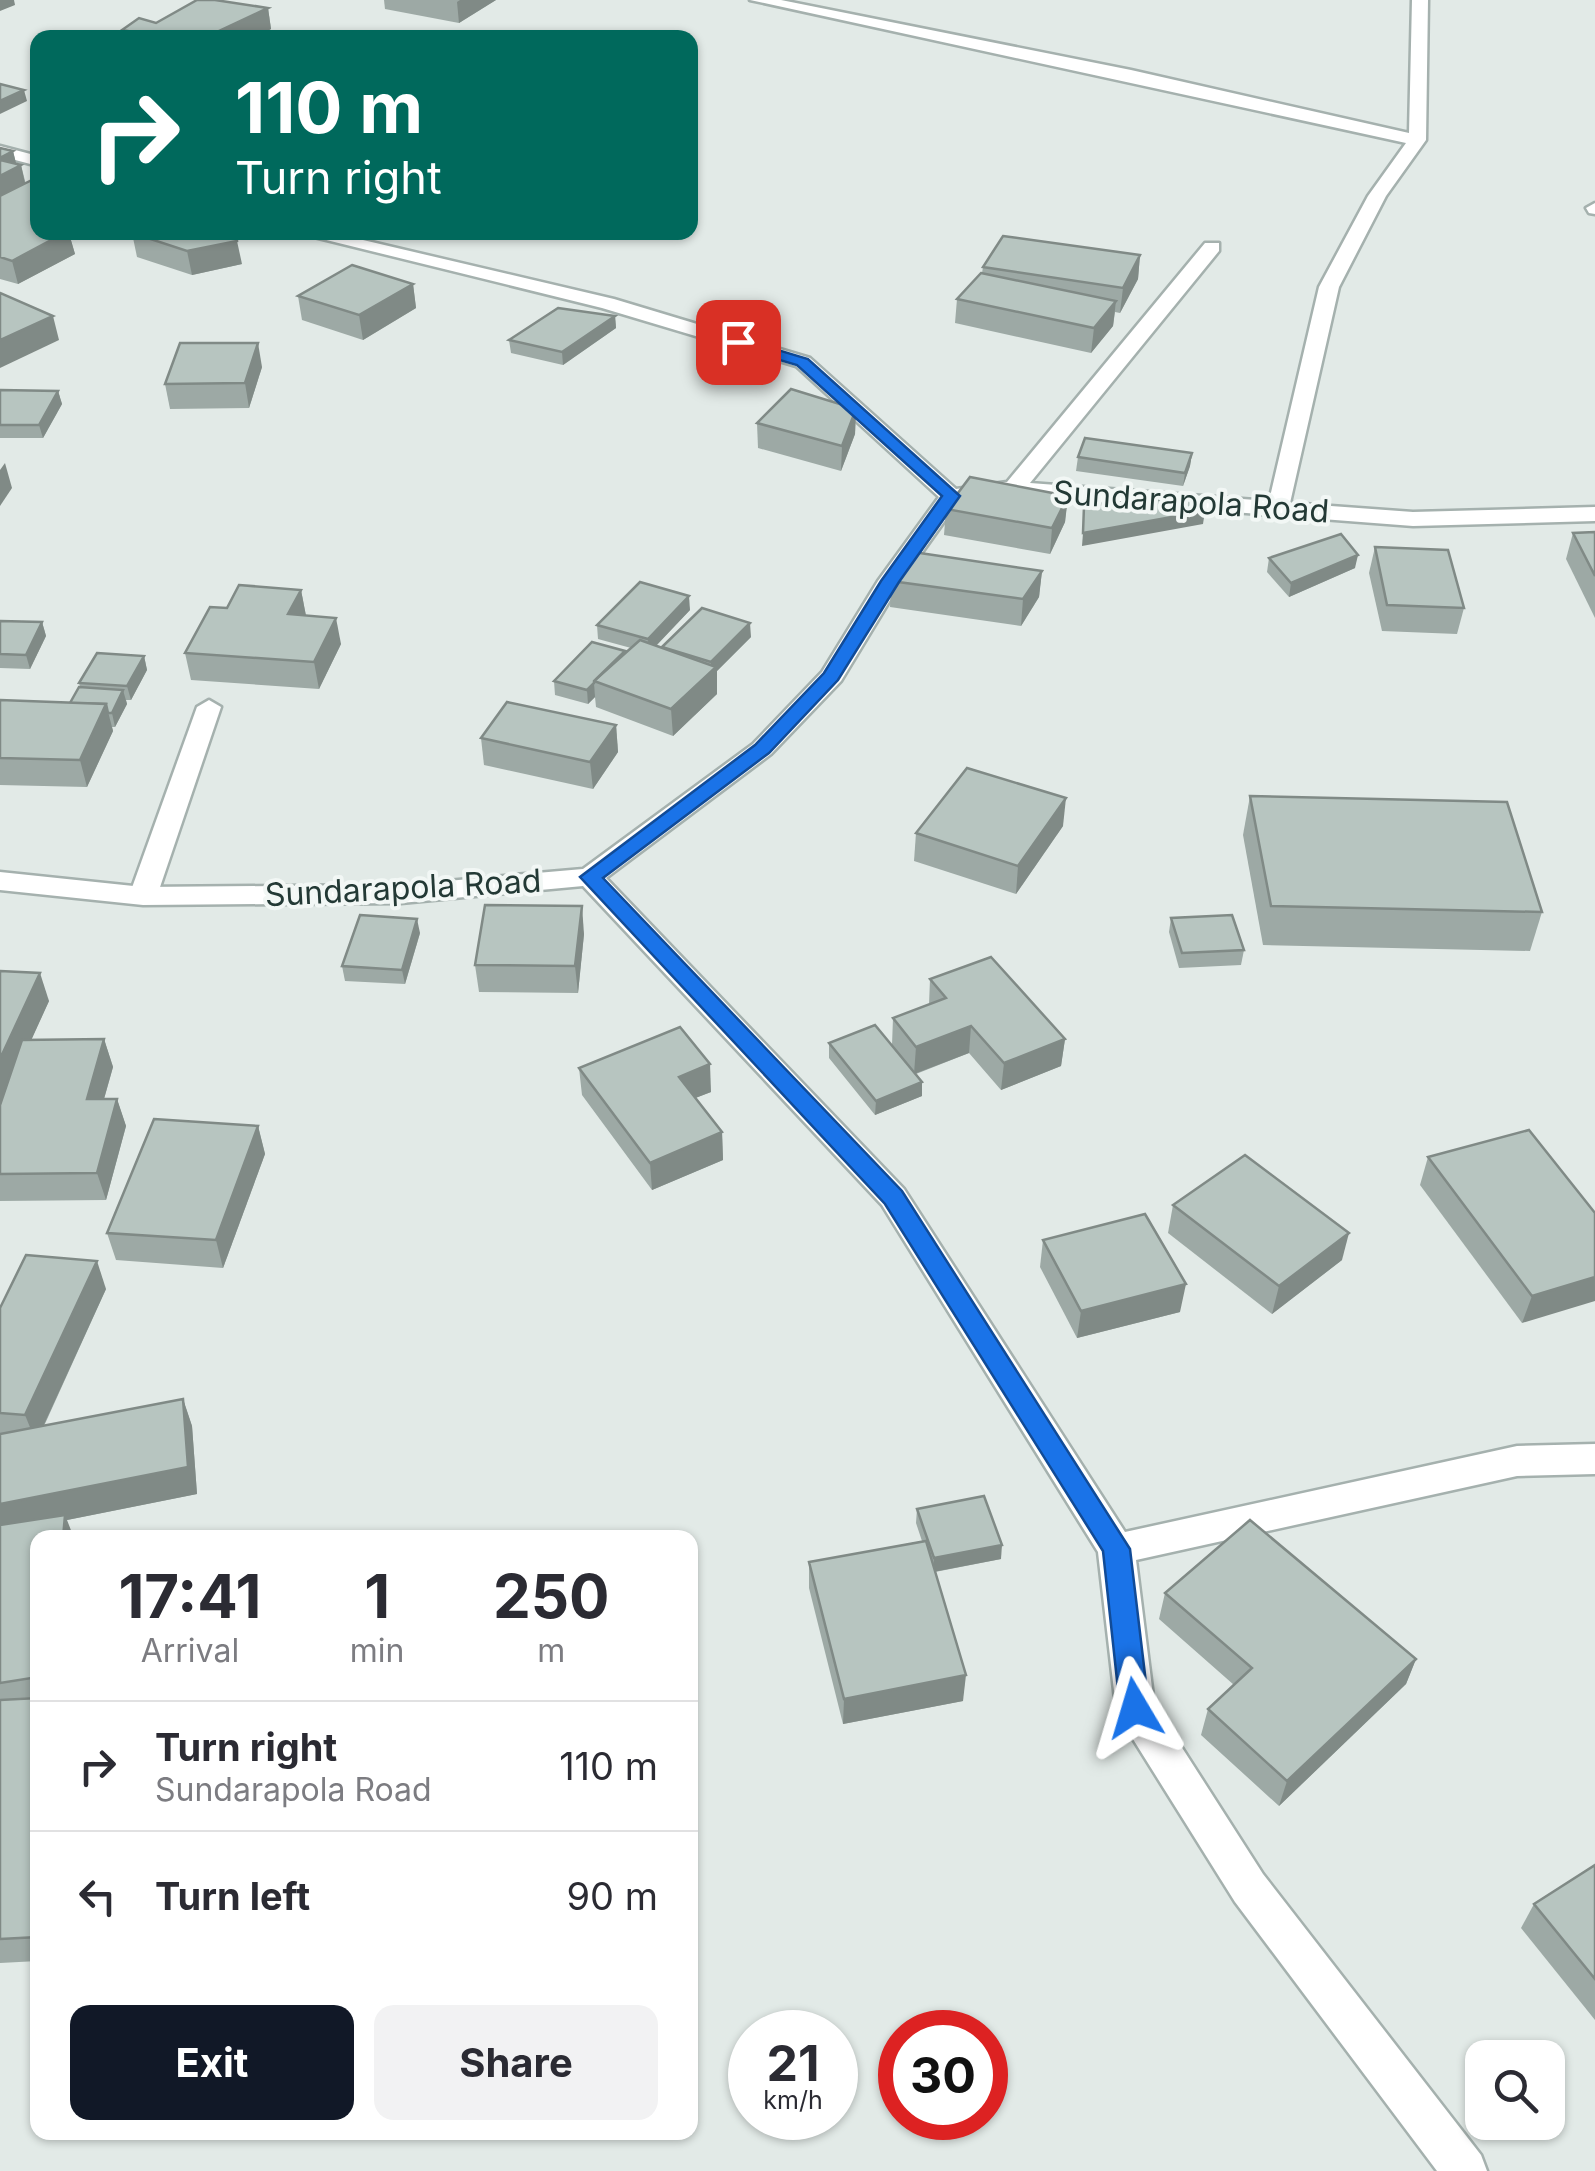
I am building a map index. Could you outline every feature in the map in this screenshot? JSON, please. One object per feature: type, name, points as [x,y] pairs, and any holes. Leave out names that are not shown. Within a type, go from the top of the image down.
[{"type":"street","points":[[758,0],[1131,75],[1417,140]]},
{"type":"street","points":[[838,16],[858,0]]},
{"type":"street","points":[[1278,508],[1329,288],[1376,196],[1417,140],[1420,0]]},
{"type":"street","points":[[0,151],[30,159]]},
{"type":"street","points":[[337,240],[607,304],[803,362],[951,496],[890,581],[832,676],[762,749],[590,877],[894,1198],[1116,1549],[1135,1708],[1249,1888],[1465,2171]]},
{"type":"street","points":[[1014,488],[1212,248]]},
{"type":"street","name":"Sundarapola Road","points":[[951,496],[1014,488],[1413,519],[1595,514]]},
{"type":"street","points":[[143,896],[208,708]]},
{"type":"street","name":"Sundarapola Road","points":[[0,880],[143,896],[402,894],[590,877]]},
{"type":"street","points":[[1116,1549],[1516,1460],[1595,1459]]},
{"type":"building","points":[[197,0],[268,8],[221,30],[122,30],[139,18],[156,23]]},
{"type":"building","points":[[0,84],[24,90],[0,101]]},
{"type":"building","points":[[0,148],[13,151],[0,158]]},
{"type":"building","points":[[0,160],[21,165],[0,176]]},
{"type":"building","points":[[30,181],[30,240],[51,240],[12,261],[0,257],[0,196]]},
{"type":"building","points":[[1003,236],[1140,255],[1123,288],[983,267]]},
{"type":"building","points":[[153,240],[237,240],[237,241],[187,251]]},
{"type":"building","points":[[352,265],[413,284],[359,315],[298,296]]},
{"type":"building","points":[[981,273],[1116,301],[1094,328],[957,299]]},
{"type":"building","points":[[0,293],[53,316],[0,340]]},
{"type":"building","points":[[558,308],[615,316],[562,352],[509,340]]},
{"type":"building","points":[[180,343],[258,343],[245,383],[165,384]]},
{"type":"building","points":[[791,389],[856,409],[842,446],[757,423]]},
{"type":"building","points":[[0,390],[58,391],[39,425],[0,425]]},
{"type":"building","points":[[1085,438],[1192,453],[1185,473],[1078,457]]},
{"type":"building","points":[[970,477],[1068,496],[1052,528],[946,509]]},
{"type":"building","points":[[1194,496],[1205,511],[1083,533],[1084,506]]},
{"type":"building","points":[[1595,532],[1595,576],[1573,533]]},
{"type":"building","points":[[1341,534],[1358,555],[1291,583],[1269,558]]},
{"type":"building","points":[[1375,547],[1448,550],[1464,608],[1387,605]]},
{"type":"building","points":[[913,552],[1042,571],[1023,599],[891,581]]},
{"type":"building","points":[[640,582],[689,596],[648,639],[597,625]]},
{"type":"building","points":[[239,585],[301,590],[288,614],[336,618],[314,662],[185,653],[210,607],[227,608]]},
{"type":"building","points":[[702,608],[750,623],[711,662],[662,647]]},
{"type":"building","points":[[0,621],[42,622],[26,655],[0,654]]},
{"type":"building","points":[[640,640],[716,667],[671,709],[594,681]]},
{"type":"building","points":[[592,642],[625,651],[587,690],[554,681]]},
{"type":"building","points":[[97,653],[144,656],[127,686],[79,683]]},
{"type":"building","points":[[79,687],[123,690],[112,713],[108,713],[106,704],[70,703]]},
{"type":"building","points":[[0,700],[106,704],[80,760],[0,758]]},
{"type":"building","points":[[507,702],[616,725],[590,762],[481,738]]},
{"type":"building","points":[[967,768],[1066,798],[1018,866],[916,833]]},
{"type":"building","points":[[1250,796],[1507,802],[1542,912],[1271,906]]},
{"type":"building","points":[[485,905],[582,906],[575,966],[475,965]]},
{"type":"building","points":[[360,915],[417,919],[402,970],[342,966]]},
{"type":"building","points":[[1232,915],[1244,950],[1182,953],[1171,918]]},
{"type":"building","points":[[991,957],[1065,1039],[1004,1063],[971,1026],[916,1047],[893,1018],[946,998],[930,979]]},
{"type":"building","points":[[0,971],[40,973],[0,1059]]},
{"type":"building","points":[[875,1025],[922,1082],[876,1101],[829,1043]]},
{"type":"building","points":[[680,1027],[710,1064],[679,1077],[722,1132],[650,1163],[579,1068]]},
{"type":"building","points":[[104,1039],[87,1099],[117,1099],[97,1173],[0,1174],[0,1105],[22,1040]]},
{"type":"building","points":[[154,1119],[258,1126],[216,1240],[107,1233]]},
{"type":"building","points":[[1529,1130],[1595,1213],[1595,1277],[1532,1296],[1428,1157]]},
{"type":"building","points":[[1245,1155],[1349,1233],[1279,1286],[1173,1205]]},
{"type":"building","points":[[1145,1214],[1186,1284],[1081,1311],[1043,1240]]},
{"type":"building","points":[[26,1255],[97,1261],[25,1415],[0,1413],[0,1308]]},
{"type":"building","points":[[183,1399],[188,1467],[0,1504],[0,1434]]},
{"type":"building","points":[[984,1496],[1002,1545],[934,1558],[917,1509]]},
{"type":"building","points":[[65,1515],[64,1530],[30,1530],[30,1678],[0,1683],[0,1525]]},
{"type":"building","points":[[1250,1520],[1416,1659],[1287,1781],[1208,1709],[1252,1668],[1165,1593]]},
{"type":"building","points":[[926,1541],[966,1675],[844,1699],[809,1562]]},
{"type":"building","points":[[30,1698],[30,1937],[0,1939],[0,1700]]},
{"type":"building","points":[[1595,1865],[1595,1979],[1534,1904]]},
{"type":"route","points":[[738,342],[803,362],[951,496],[890,581],[832,676],[762,749],[590,877],[894,1198],[1116,1549],[1135,1708]]}]
